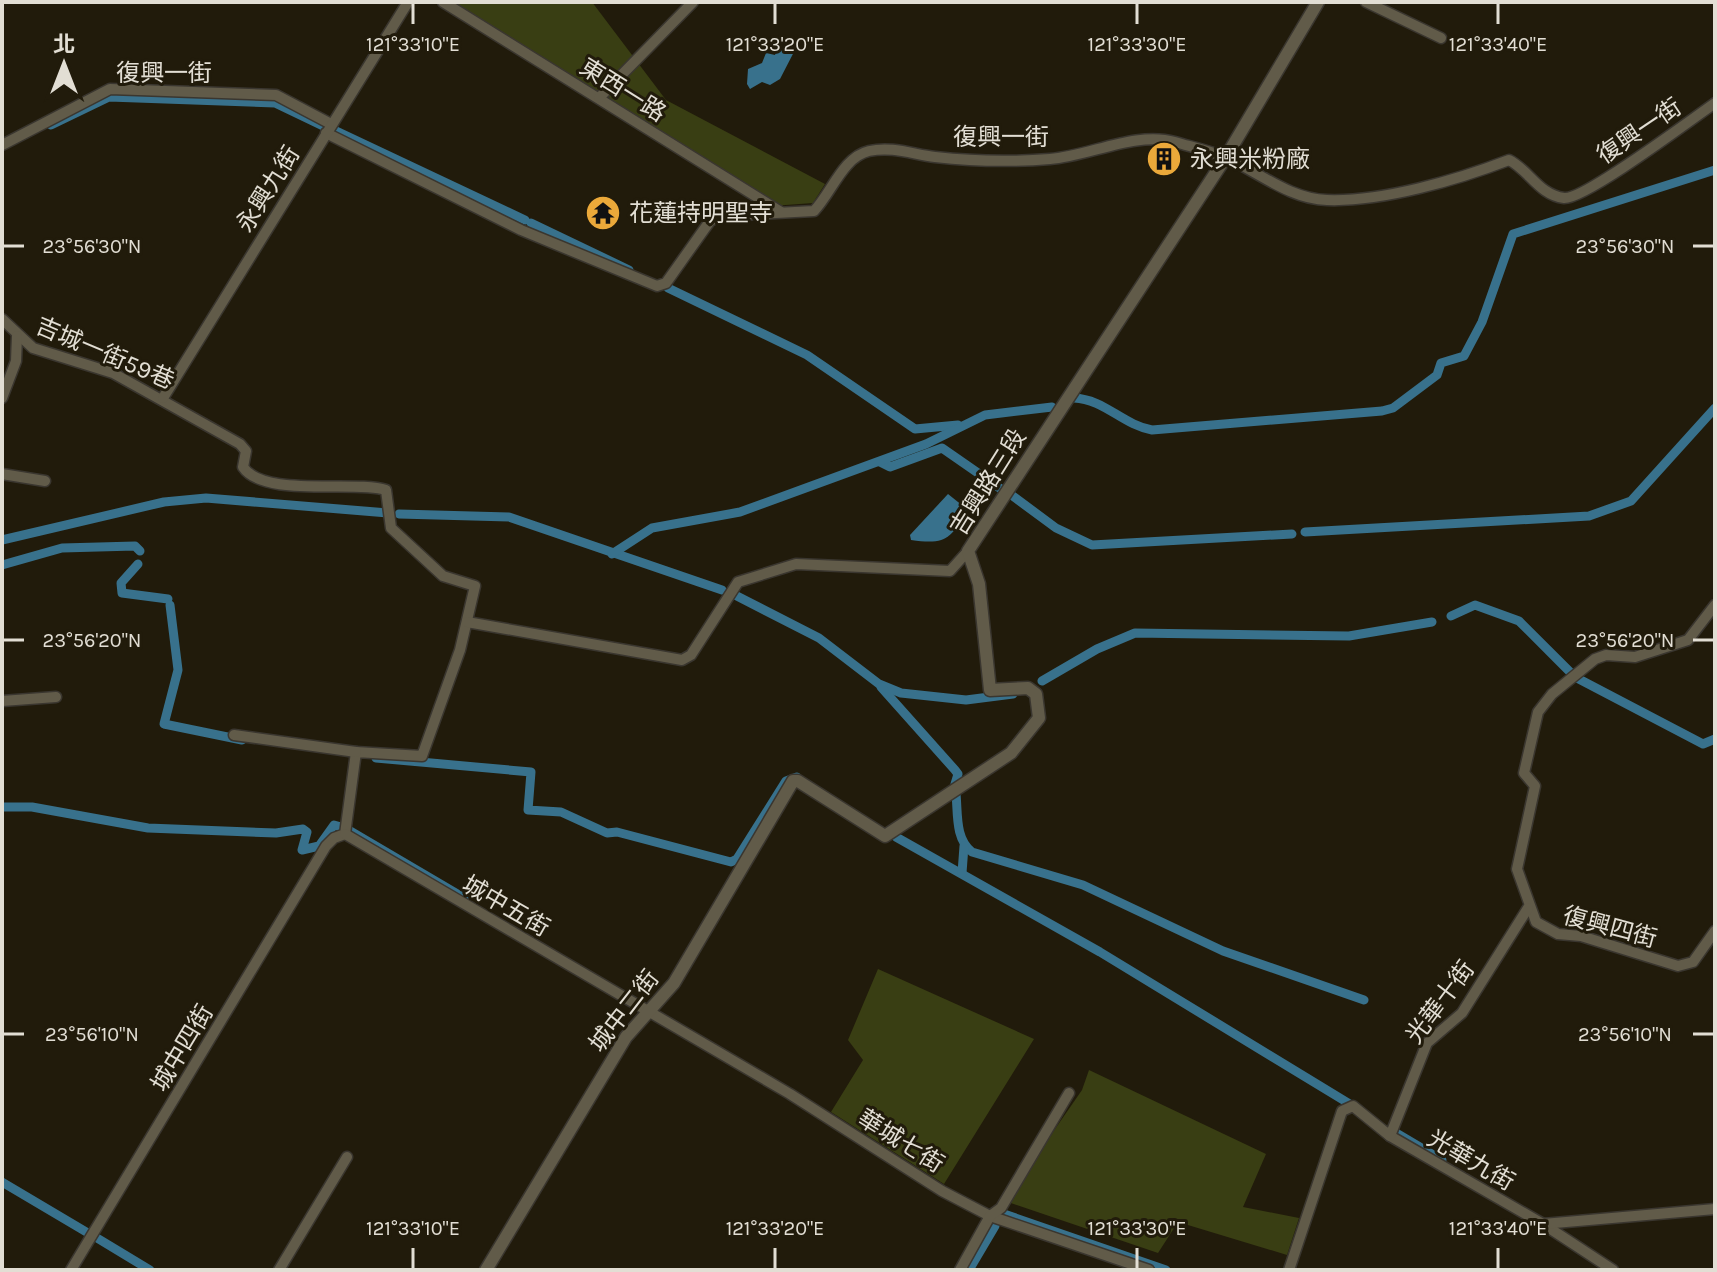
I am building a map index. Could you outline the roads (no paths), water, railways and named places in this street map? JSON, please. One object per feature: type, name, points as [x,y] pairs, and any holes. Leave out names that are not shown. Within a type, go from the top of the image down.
[{"type":"street","name":"永興九街","points":[[163,398],[408,2]]},
{"type":"street","name":"東西一路","points":[[443,2],[782,213]]},
{"type":"street","points":[[599,98],[693,2]]},
{"type":"street","name":"吉興路三段","points":[[798,781],[885,836],[1011,753],[1039,718],[1036,694],[1028,688],[990,690],[979,584],[968,551],[1226,157],[1318,2]]},
{"type":"street","points":[[1366,2],[1441,38]]},
{"type":"street","name":"復興一街","points":[[2,145],[110,89],[276,95],[328,128],[521,230],[657,286],[666,283],[710,221],[720,216],[814,211],[836,184],[842,168],[854,157],[869,151],[899,149],[949,158],[1049,159],[1160,140],[1226,157],[1301,197],[1325,200],[1361,199],[1509,160],[1520,165],[1536,185],[1564,198],[1577,196],[1600,182],[1715,103]]},
{"type":"street","name":"吉城一街59巷","points":[[2,319],[17,336],[42,352],[113,373],[163,398],[240,444],[246,451],[243,467],[246,472],[272,482],[386,490],[391,528],[443,576],[475,586],[460,650],[422,756],[356,752]]},
{"type":"street","points":[[2,398],[16,361],[17,336]]},
{"type":"street","points":[[2,474],[45,481]]},
{"type":"street","points":[[467,622],[682,660],[691,655],[738,582],[796,564],[950,571],[968,551]]},
{"type":"street","points":[[1528,908],[1517,869],[1535,786],[1524,773],[1524,760],[1538,712],[1552,694],[1595,659],[1606,655],[1635,657],[1688,640],[1715,605]]},
{"type":"street","points":[[2,701],[56,697]]},
{"type":"street","points":[[234,735],[356,752],[345,834]]},
{"type":"street","name":"城中二街","points":[[486,1270],[626,1037],[674,983],[793,781],[798,781]]},
{"type":"street","name":"城中四街","points":[[71,1270],[326,846],[334,838],[345,834]]},
{"type":"street","name":"城中五街","points":[[345,834],[647,1012]]},
{"type":"street","name":"復興四街","points":[[1528,908],[1544,930],[1581,936],[1678,966],[1693,962],[1715,931]]},
{"type":"street","name":"光華十街","points":[[1390,1136],[1427,1043],[1462,1013],[1528,908]]},
{"type":"street","name":"華城七街","points":[[647,1012],[990,1216],[1149,1270]]},
{"type":"street","points":[[960,1270],[990,1216],[1001,1208],[1069,1093]]},
{"type":"street","points":[[1289,1270],[1342,1111],[1353,1106],[1390,1136]]},
{"type":"street","name":"光華九街","points":[[1390,1136],[1543,1224],[1613,1270]]},
{"type":"street","points":[[279,1270],[347,1157]]},
{"type":"street","points":[[1543,1224],[1715,1209]]},
{"type":"water","points":[[777,48],[784,51],[796,48],[780,79],[770,85],[762,82],[750,89],[747,84],[748,69],[762,63],[766,53],[775,55]]},
{"type":"water","points":[[948,494],[968,510],[956,528],[940,540],[911,540],[910,535]]},
{"type":"waterway","points":[[51,125],[109,97],[275,103],[323,126]]},
{"type":"waterway","points":[[332,129],[525,220]]},
{"type":"waterway","points":[[1074,398],[1095,403],[1152,430],[1393,408],[1437,375],[1441,363],[1464,356],[1482,322],[1513,234],[1715,170]]},
{"type":"waterway","points":[[531,223],[629,270]]},
{"type":"waterway","points":[[668,288],[807,355],[915,429],[958,425]]},
{"type":"waterway","points":[[612,554],[652,528],[740,512],[926,444],[985,415],[1052,407]]},
{"type":"waterway","points":[[1305,532],[1589,516],[1631,501],[1715,408]]},
{"type":"waterway","points":[[880,462],[890,467],[942,448],[1001,489]]},
{"type":"waterway","points":[[1010,494],[1056,528],[1092,545],[1292,534]]},
{"type":"waterway","points":[[2,540],[164,502],[206,498],[388,513]]},
{"type":"waterway","points":[[399,514],[509,517],[722,590]]},
{"type":"waterway","points":[[2,565],[62,548],[135,546],[140,551]]},
{"type":"waterway","points":[[138,564],[121,583],[122,593],[168,599]]},
{"type":"waterway","points":[[733,594],[819,638],[879,684],[901,693],[966,700],[1013,694]]},
{"type":"waterway","points":[[170,605],[178,670],[164,724],[242,740]]},
{"type":"waterway","points":[[1451,616],[1475,605],[1519,621],[1570,672]]},
{"type":"waterway","points":[[1042,681],[1097,649],[1135,633],[1349,636],[1432,622]]},
{"type":"waterway","points":[[1575,677],[1703,744],[1715,739]]},
{"type":"waterway","points":[[881,687],[955,770],[958,774],[955,784]]},
{"type":"waterway","points":[[376,758],[531,772],[528,810],[561,812],[607,833],[617,832],[731,862],[737,859],[786,781],[797,777]]},
{"type":"waterway","points":[[956,794],[960,833],[972,852],[1083,885],[1223,951],[1364,1000]]},
{"type":"waterway","points":[[2,807],[32,807],[148,828],[276,833],[303,829],[307,832],[302,850],[319,846],[334,825],[341,827]]},
{"type":"waterway","points":[[350,831],[464,898]]},
{"type":"waterway","points":[[896,837],[1100,952],[1358,1109]]},
{"type":"waterway","points":[[962,873],[964,846]]},
{"type":"waterway","points":[[1393,1131],[1442,1160]]},
{"type":"waterway","points":[[2,1182],[88,1233]]},
{"type":"waterway","points":[[1004,1214],[1166,1270]]},
{"type":"waterway","points":[[969,1270],[995,1226]]},
{"type":"waterway","points":[[97,1238],[150,1270]]},
{"type":"place","name":"永興米粉廠","points":[[1164,159]]},
{"type":"place","name":"花蓮持明聖寺","points":[[603,213]]}]
